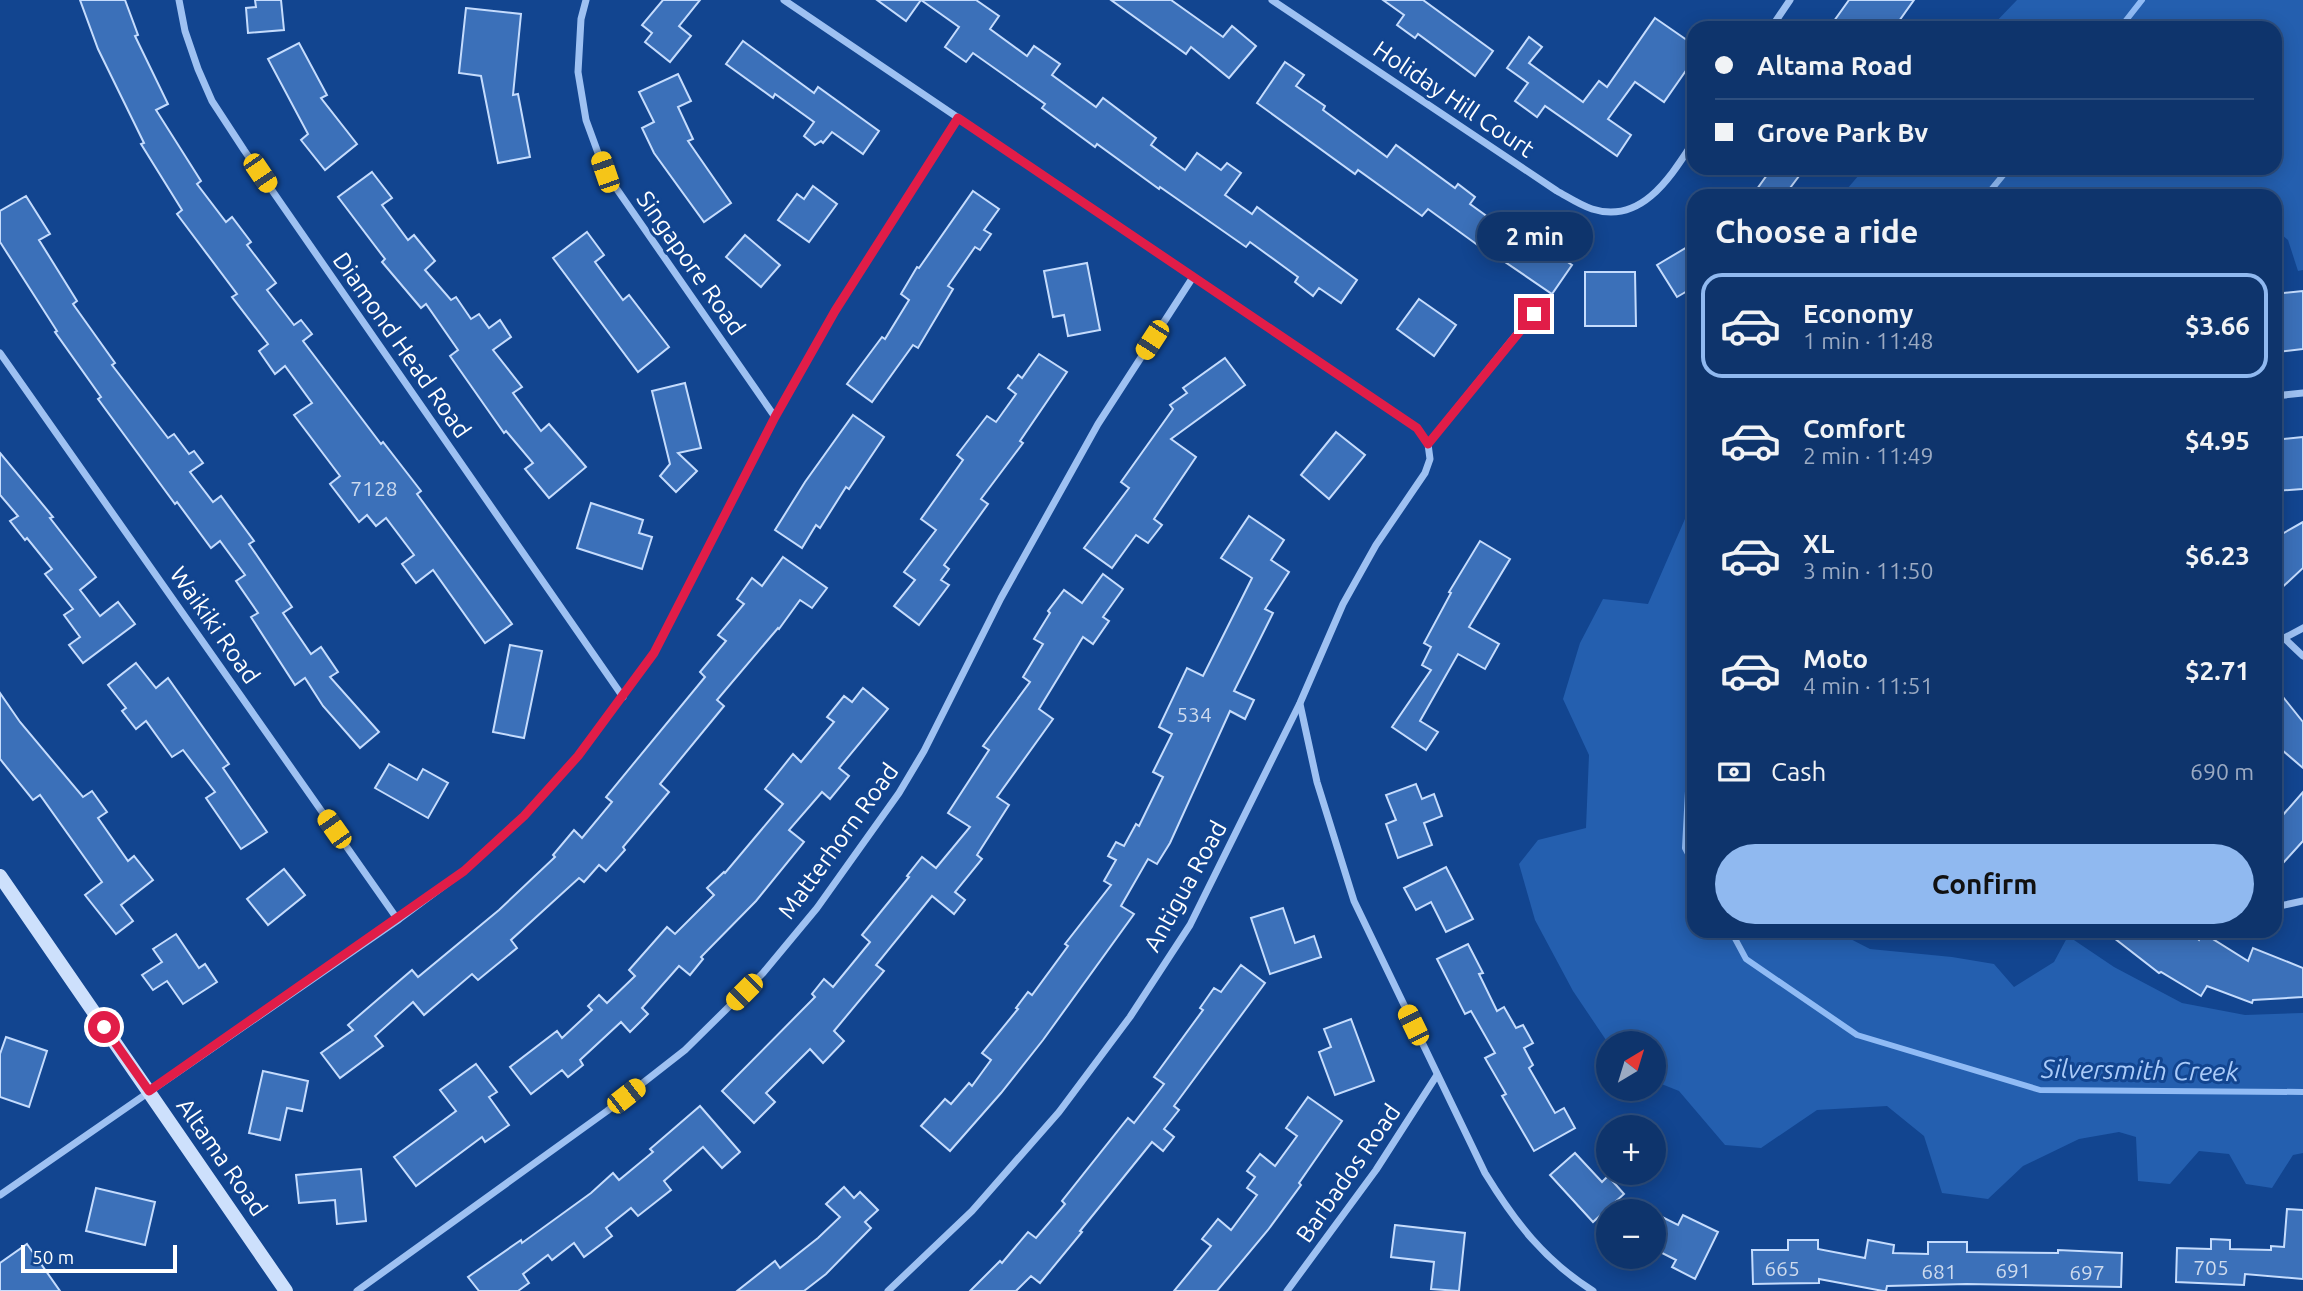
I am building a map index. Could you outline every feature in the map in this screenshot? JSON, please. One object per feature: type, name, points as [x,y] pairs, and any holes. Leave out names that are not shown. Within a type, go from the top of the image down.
[{"type":"street","name":"Diamond Head Road","points":[[179,0],[185,31],[212,101],[623,697]]},
{"type":"street","name":"Singapore Road","points":[[586,0],[581,19],[578,72],[586,120],[605,172],[775,417]]},
{"type":"street","points":[[784,0],[1417,428],[1428,444],[1534,314]]},
{"type":"street","name":"Holiday Hill Court","points":[[1272,0],[1557,191],[1590,208],[1606,212],[1622,211],[1648,200],[1665,185],[1687,152]]},
{"type":"street","points":[[1776,21],[1790,0]]},
{"type":"street","points":[[0,1195],[398,920],[464,871],[524,816],[578,756],[654,653],[775,417],[835,311],[958,118]]},
{"type":"street","name":"Matterhorn Road","points":[[357,1291],[607,1111],[685,1050],[763,973],[817,908],[899,793],[925,751],[1001,598],[1098,424],[1193,277]]},
{"type":"street","name":"Waikiki Road","points":[[0,352],[398,920]]},
{"type":"street","points":[[2282,395],[2303,393]]},
{"type":"street","name":"Antigua Road","points":[[888,1291],[972,1211],[1059,1112],[1130,1017],[1190,925],[1300,703],[1343,604],[1376,545],[1426,473],[1430,459],[1428,444]]},
{"type":"street","points":[[2303,628],[2284,638],[2303,656]]},
{"type":"street","points":[[1300,703],[1317,782],[1354,901],[1485,1173],[1507,1209],[1533,1242],[1563,1270],[1593,1291]]},
{"type":"street","name":"Altama Road","points":[[0,876],[286,1291]]},
{"type":"street","points":[[2282,906],[2303,901]]},
{"type":"street","name":"Barbados Road","points":[[1287,1291],[1376,1170],[1437,1075]]},
{"type":"shaded area","points":[[2017,0],[2303,0],[2303,270],[2298,271],[2288,240],[2282,235],[2282,189],[1847,189],[1859,175],[2282,175],[2282,21],[1997,21]]},
{"type":"shaded area","points":[[1687,514],[1687,938],[1849,938],[1870,949],[1994,964],[2014,987],[2054,962],[2067,938],[2071,938],[2114,967],[2182,1003],[2245,1015],[2303,1013],[2303,1153],[2293,1155],[2272,1188],[2246,1184],[2229,1154],[2199,1151],[2170,1184],[2138,1181],[2136,1137],[2119,1132],[2079,1139],[2023,1166],[1988,1199],[1942,1193],[1924,1136],[1887,1106],[1817,1110],[1761,1148],[1725,1145],[1679,1091],[1666,1086],[1666,1031],[1600,1031],[1573,991],[1535,920],[1519,864],[1538,840],[1586,828],[1589,755],[1563,699],[1580,643],[1603,599],[1648,604]]},
{"type":"building","points":[[80,0],[125,0],[138,35],[135,36],[168,104],[156,110],[201,181],[197,184],[226,222],[232,217],[251,242],[247,245],[276,283],[267,290],[294,325],[301,320],[312,334],[303,341],[381,444],[383,442],[421,491],[417,494],[512,624],[485,643],[433,570],[416,583],[402,564],[414,555],[386,518],[376,526],[367,515],[359,522],[330,484],[340,476],[294,415],[312,403],[285,366],[275,374],[259,351],[268,344],[232,297],[237,294],[177,214],[182,210],[141,144],[144,143],[98,49]]},
{"type":"building","points":[[255,0],[281,0],[284,30],[248,33],[246,8],[256,7]]},
{"type":"building","points":[[663,0],[700,0],[679,26],[691,36],[670,62],[645,42],[652,33],[642,25]]},
{"type":"building","points":[[877,0],[921,0],[906,21]]},
{"type":"building","points":[[921,0],[976,0],[999,16],[990,29],[1027,56],[1034,46],[1060,64],[1052,75],[1096,107],[1103,98],[1156,138],[1151,145],[1185,170],[1197,153],[1221,170],[1227,163],[1241,173],[1225,195],[1252,214],[1257,207],[1357,280],[1341,303],[1319,288],[1313,296],[1295,282],[1298,277],[1250,242],[1246,247],[1097,144],[1095,147],[1042,108],[1045,104],[973,53],[966,62],[945,47],[959,27]]},
{"type":"building","points":[[1111,0],[1171,0],[1223,37],[1232,26],[1256,46],[1229,78],[1191,47],[1186,54]]},
{"type":"building","points":[[1383,0],[1423,0],[1493,51],[1475,76],[1418,34],[1415,38],[1397,25],[1404,15]]},
{"type":"building","points":[[1849,0],[1914,0],[1899,21],[1834,21]]},
{"type":"building","points":[[466,8],[521,14],[513,95],[518,94],[530,157],[498,163],[481,76],[459,73]]},
{"type":"building","points":[[1655,18],[1687,40],[1687,69],[1664,102],[1635,82],[1608,119],[1631,135],[1617,156],[1545,106],[1537,117],[1515,101],[1528,83],[1507,68],[1529,37],[1542,47],[1529,63],[1583,102],[1599,81],[1607,87]]},
{"type":"building","points":[[743,41],[814,93],[818,87],[879,131],[863,154],[832,132],[823,143],[821,141],[815,145],[804,136],[814,122],[775,94],[773,98],[726,64]]},
{"type":"building","points":[[299,43],[327,95],[321,98],[357,144],[325,170],[301,140],[308,134],[268,59]]},
{"type":"building","points":[[1285,62],[1304,75],[1296,86],[1325,106],[1323,110],[1387,157],[1396,145],[1455,188],[1458,184],[1475,197],[1470,204],[1513,235],[1518,228],[1572,265],[1552,294],[1428,209],[1422,216],[1358,170],[1355,174],[1257,103]]},
{"type":"building","points":[[678,74],[691,101],[678,107],[693,139],[688,141],[731,203],[704,222],[654,153],[642,128],[654,122],[639,92]]},
{"type":"building","points":[[372,172],[392,198],[382,205],[408,240],[414,235],[435,261],[425,270],[451,300],[456,297],[471,319],[479,314],[489,328],[500,320],[511,337],[493,350],[522,387],[513,393],[541,431],[549,424],[586,467],[549,498],[525,469],[533,463],[506,431],[504,433],[450,356],[458,350],[426,304],[421,308],[382,262],[385,259],[338,197]]},
{"type":"building","points":[[1767,175],[1800,175],[1789,189],[1757,189]]},
{"type":"building","points":[[813,186],[837,204],[809,242],[778,220],[797,194],[804,199]]},
{"type":"building","points":[[973,191],[999,209],[984,230],[991,234],[980,250],[975,247],[948,286],[953,289],[918,348],[913,345],[872,402],[847,384],[882,337],[885,339],[909,300],[901,294],[917,267],[919,268]]},
{"type":"building","points":[[26,196],[50,234],[39,240],[77,301],[73,304],[115,363],[112,365],[168,438],[174,434],[189,454],[194,451],[203,463],[190,472],[213,502],[221,496],[254,541],[249,544],[292,607],[283,613],[311,654],[321,647],[338,672],[330,677],[379,732],[360,748],[323,706],[305,678],[295,685],[251,617],[258,613],[236,581],[245,575],[220,541],[211,548],[177,502],[175,504],[98,399],[101,397],[55,332],[57,331],[0,242],[0,211]]},
{"type":"building","points":[[587,232],[604,255],[595,262],[623,300],[629,295],[669,347],[638,372],[553,258]]},
{"type":"building","points":[[745,235],[780,265],[761,287],[726,257]]},
{"type":"building","points":[[1687,247],[1687,291],[1677,297],[1657,265]]},
{"type":"building","points":[[1087,263],[1100,330],[1068,336],[1064,315],[1053,317],[1044,271]]},
{"type":"building","points":[[1585,272],[1635,272],[1636,326],[1585,326]]},
{"type":"building","points":[[2303,291],[2303,349],[2282,352],[2282,293]]},
{"type":"building","points":[[1419,299],[1456,325],[1434,356],[1397,329]]},
{"type":"building","points":[[1039,354],[1067,372],[1020,441],[1023,443],[981,499],[988,504],[944,565],[949,569],[941,580],[949,585],[919,625],[894,606],[915,580],[904,572],[936,530],[921,519],[963,460],[957,455],[987,416],[996,422],[1016,394],[1008,388],[1018,375],[1022,378]]},
{"type":"building","points":[[1225,358],[1245,385],[1171,439],[1196,457],[1154,519],[1162,525],[1148,543],[1136,535],[1112,568],[1084,548],[1129,488],[1121,482],[1173,409],[1170,405],[1187,393],[1183,388]]},
{"type":"building","points":[[685,383],[701,448],[678,453],[697,471],[676,492],[660,476],[670,464],[652,391]]},
{"type":"building","points":[[853,415],[884,437],[849,489],[846,487],[820,528],[816,525],[802,548],[775,530],[805,482]]},
{"type":"building","points":[[1336,432],[1365,455],[1329,499],[1301,475]]},
{"type":"building","points":[[2303,437],[2303,489],[2282,490],[2282,439]]},
{"type":"building","points":[[0,453],[53,517],[50,518],[96,577],[80,590],[100,616],[118,602],[135,624],[83,663],[69,645],[80,637],[64,615],[73,609],[45,574],[52,569],[10,521],[18,516],[0,495]]},
{"type":"building","points":[[591,503],[643,520],[639,533],[652,537],[642,569],[577,548]]},
{"type":"building","points":[[1249,516],[1284,540],[1271,560],[1289,572],[1265,609],[1273,613],[1234,691],[1254,700],[1245,719],[1230,711],[1170,843],[1157,864],[1148,859],[1121,906],[1134,914],[1043,1040],[950,1151],[921,1126],[945,1099],[951,1104],[969,1083],[972,1086],[991,1060],[982,1053],[1018,1009],[1016,1008],[1028,992],[1032,995],[1068,946],[1065,944],[1111,885],[1104,881],[1116,860],[1108,856],[1116,842],[1124,846],[1136,824],[1139,826],[1163,777],[1153,772],[1172,734],[1159,727],[1187,668],[1203,676],[1252,578],[1221,558]]},
{"type":"building","points":[[2303,522],[2303,568],[2282,588],[2282,534]]},
{"type":"building","points":[[1480,541],[1510,559],[1469,627],[1499,644],[1485,669],[1458,654],[1420,721],[1438,732],[1426,750],[1392,727],[1431,670],[1422,665],[1431,647],[1424,643],[1451,593],[1449,592]]},
{"type":"building","points":[[783,557],[827,588],[812,608],[800,600],[779,629],[717,700],[724,706],[660,784],[669,792],[623,847],[625,850],[606,871],[599,865],[584,882],[579,878],[511,940],[517,948],[478,980],[472,974],[424,1015],[413,1002],[375,1036],[383,1046],[340,1078],[321,1053],[353,1030],[348,1025],[412,970],[418,977],[499,910],[555,857],[553,855],[574,830],[582,838],[612,802],[606,797],[705,677],[700,672],[726,641],[718,635],[744,604],[737,599],[752,578],[762,586]]},
{"type":"building","points":[[1103,574],[1123,589],[1103,617],[1109,621],[1093,644],[1083,637],[1039,709],[1053,719],[997,797],[1009,805],[977,855],[982,859],[955,892],[965,900],[954,914],[932,896],[876,965],[884,971],[834,1031],[844,1041],[823,1063],[810,1049],[766,1093],[775,1102],[754,1123],[722,1091],[815,997],[812,994],[824,979],[833,987],[870,942],[862,935],[922,857],[936,868],[970,827],[948,813],[989,750],[983,746],[1030,682],[1023,677],[1043,644],[1034,639],[1050,613],[1048,611],[1064,590],[1082,603]]},
{"type":"building","points":[[510,645],[542,651],[524,738],[493,732]]},
{"type":"building","points":[[136,663],[156,688],[168,678],[229,764],[223,768],[267,832],[241,849],[206,798],[215,792],[183,750],[172,757],[146,721],[136,729],[122,711],[126,708],[108,685]]},
{"type":"building","points":[[863,688],[888,709],[839,768],[849,776],[830,799],[822,792],[789,830],[804,842],[756,901],[701,957],[703,959],[690,975],[679,966],[642,1008],[648,1014],[630,1032],[621,1022],[580,1060],[583,1065],[568,1077],[562,1070],[531,1094],[510,1067],[557,1031],[562,1038],[592,1010],[588,1006],[599,995],[607,1003],[635,976],[629,970],[667,927],[675,934],[714,895],[707,888],[725,873],[783,804],[765,789],[793,754],[801,762],[834,722],[827,717],[844,696],[852,702]]},
{"type":"building","points":[[0,693],[20,722],[83,797],[92,791],[107,812],[98,818],[128,861],[134,856],[153,880],[121,905],[133,921],[116,934],[85,895],[102,882],[40,795],[33,800],[0,759]]},
{"type":"building","points":[[2282,696],[2303,722],[2303,768],[2282,750]]},
{"type":"building","points":[[389,764],[417,780],[423,769],[448,783],[428,818],[375,788]]},
{"type":"building","points":[[1416,784],[1422,799],[1434,794],[1442,816],[1424,823],[1432,845],[1398,858],[1386,824],[1396,820],[1386,795]]},
{"type":"building","points":[[2303,792],[2303,841],[2282,864],[2282,816]]},
{"type":"building","points":[[1446,867],[1473,919],[1446,932],[1431,902],[1416,910],[1404,888]]},
{"type":"building","points":[[284,869],[305,895],[268,925],[247,899]]},
{"type":"building","points":[[1283,908],[1295,943],[1314,936],[1321,957],[1270,974],[1251,918]]},
{"type":"building","points":[[176,934],[199,968],[205,964],[217,982],[183,1004],[167,981],[153,990],[142,975],[162,962],[153,949]]},
{"type":"building","points":[[2114,938],[2211,938],[2248,961],[2253,948],[2303,968],[2303,997],[2253,1000],[2252,1003],[2207,986],[2201,996],[2159,973]]},
{"type":"building","points":[[1468,944],[1483,973],[1479,974],[1497,1011],[1504,1007],[1516,1028],[1523,1025],[1533,1043],[1524,1048],[1533,1065],[1529,1068],[1555,1113],[1564,1108],[1575,1128],[1534,1151],[1502,1096],[1506,1094],[1485,1058],[1495,1053],[1471,1011],[1465,1014],[1437,959]]},
{"type":"building","points":[[1241,965],[1265,983],[1174,1106],[1179,1110],[1164,1129],[1174,1137],[1163,1151],[1152,1142],[1040,1283],[1031,1276],[1016,1291],[970,1291],[1000,1261],[1002,1263],[1028,1232],[1036,1238],[1065,1204],[1062,1201],[1128,1118],[1134,1123],[1164,1084],[1154,1077],[1203,1010],[1200,1008],[1214,988],[1221,992]]},
{"type":"building","points":[[1351,1019],[1374,1081],[1335,1095],[1319,1052],[1331,1047],[1324,1029]]},
{"type":"building","points":[[6,1037],[47,1051],[29,1107],[0,1097],[0,1054]]},
{"type":"building","points":[[476,1064],[497,1092],[489,1097],[509,1125],[485,1142],[482,1137],[416,1186],[394,1157],[456,1111],[440,1090]]},
{"type":"building","points":[[263,1071],[308,1081],[302,1111],[287,1108],[280,1140],[249,1133]]},
{"type":"building","points":[[1308,1097],[1342,1121],[1299,1183],[1301,1185],[1217,1291],[1174,1291],[1211,1246],[1202,1239],[1218,1219],[1231,1230],[1257,1195],[1247,1188],[1255,1177],[1247,1171],[1260,1154],[1275,1166],[1297,1136],[1286,1128]]},
{"type":"building","points":[[700,1106],[740,1152],[722,1168],[703,1147],[664,1181],[671,1190],[638,1216],[631,1208],[606,1228],[612,1236],[584,1257],[574,1243],[552,1260],[548,1255],[523,1274],[529,1283],[518,1291],[479,1291],[468,1277],[521,1240],[522,1243],[591,1193],[613,1173],[619,1180],[653,1152],[650,1149]]},
{"type":"building","points":[[1575,1153],[1596,1176],[1596,1185],[1616,1185],[1624,1194],[1618,1199],[1596,1199],[1596,1219],[1593,1222],[1550,1175]]},
{"type":"building","points":[[361,1169],[366,1221],[337,1224],[335,1200],[299,1203],[296,1175]]},
{"type":"building","points":[[844,1187],[854,1198],[860,1192],[878,1210],[865,1222],[871,1228],[826,1274],[804,1291],[737,1291],[775,1261],[780,1268],[840,1217],[826,1204]]},
{"type":"building","points":[[96,1188],[155,1202],[145,1245],[86,1231]]},
{"type":"building","points":[[2287,1209],[2303,1210],[2303,1279],[2245,1274],[2244,1285],[2176,1282],[2177,1248],[2211,1249],[2211,1239],[2230,1240],[2230,1249],[2271,1250],[2271,1246],[2284,1247]]},
{"type":"building","points":[[1683,1215],[1718,1232],[1695,1279],[1672,1267],[1676,1260],[1666,1255],[1666,1219],[1678,1225]]},
{"type":"building","points":[[1395,1225],[1465,1233],[1459,1291],[1431,1289],[1434,1262],[1391,1257]]},
{"type":"building","points":[[1788,1240],[1818,1240],[1818,1249],[1865,1258],[1868,1240],[1894,1245],[1893,1253],[1928,1254],[1928,1242],[1967,1242],[1967,1252],[2058,1253],[2058,1250],[2122,1253],[2121,1287],[1967,1284],[1887,1286],[1886,1291],[1883,1291],[1819,1279],[1819,1283],[1753,1284],[1752,1250],[1788,1250]]},
{"type":"building","points":[[27,1244],[60,1291],[0,1291],[0,1263]]},
{"type":"waterway","name":"Silversmith Creek","points":[[2126,21],[2142,0]]},
{"type":"waterway","name":"Silversmith Creek","points":[[1992,189],[2003,175]]},
{"type":"waterway","name":"Silversmith Creek","points":[[1687,810],[1687,852]]},
{"type":"waterway","name":"Silversmith Creek","points":[[1735,938],[1746,959],[1857,1035],[2040,1090],[2303,1092]]},
{"type":"route","points":[[104,1027],[149,1091],[398,920],[464,871],[524,816],[578,756],[654,653],[775,417],[835,311],[958,118],[1417,428],[1428,444],[1534,314]]}]
